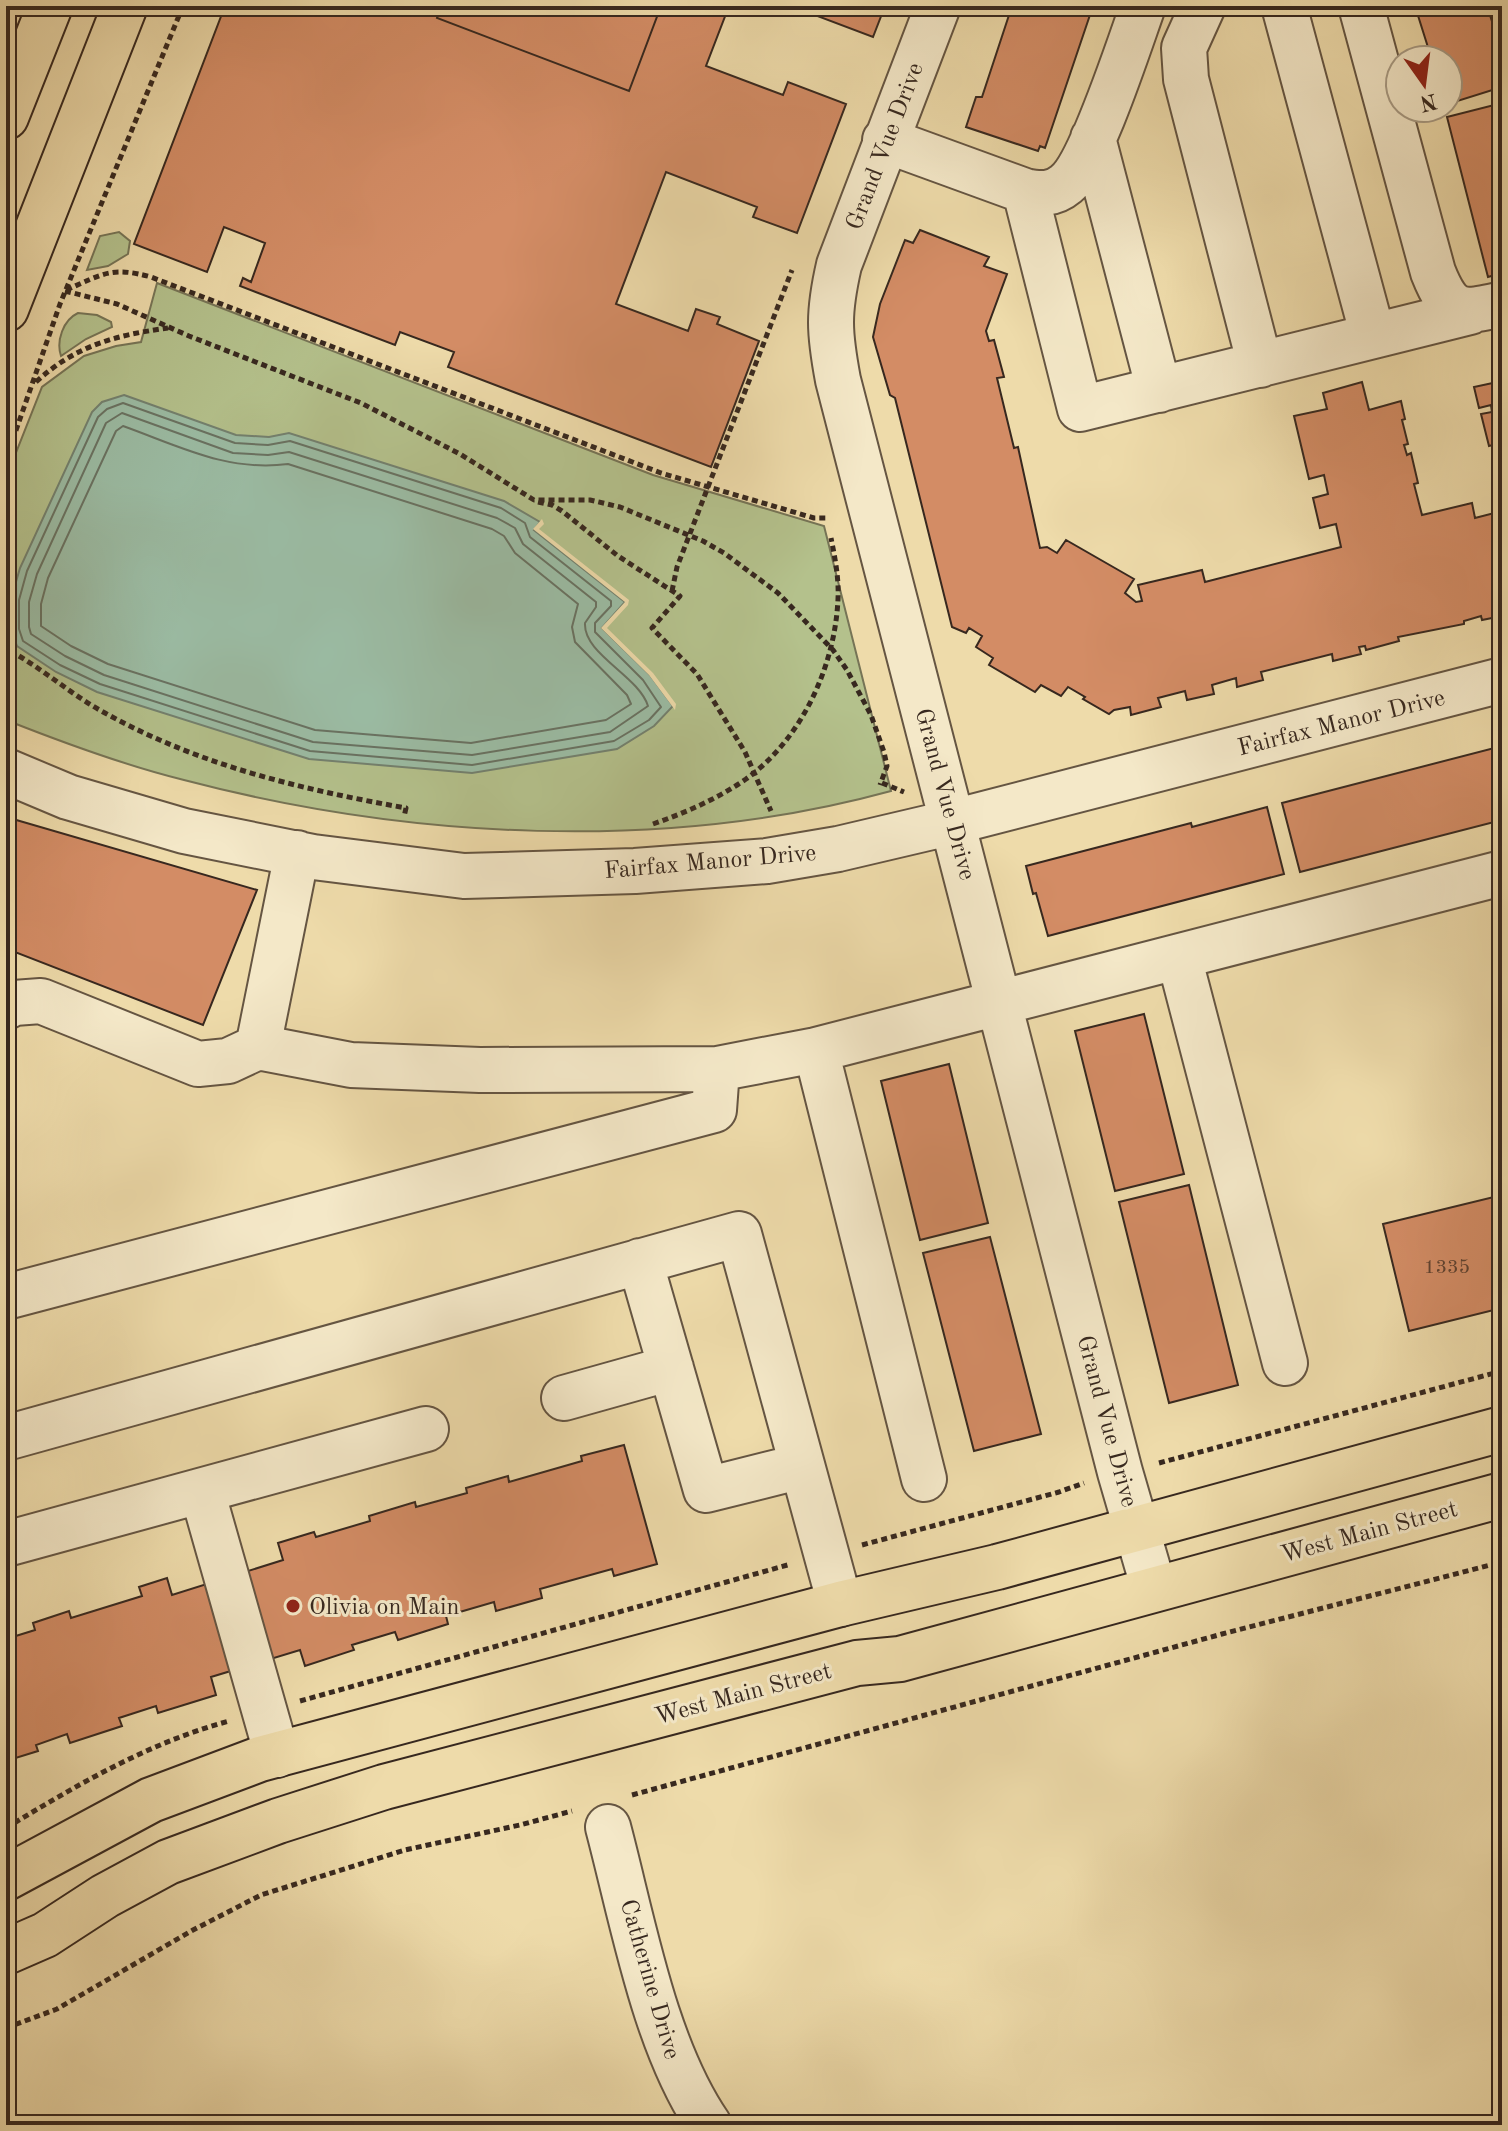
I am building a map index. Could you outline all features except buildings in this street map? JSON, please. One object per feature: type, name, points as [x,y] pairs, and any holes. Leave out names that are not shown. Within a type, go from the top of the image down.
[{"type":"main road","points":[[6,117],[50,6]]},
{"type":"main road","points":[[6,309],[125,6]]},
{"type":"main road","points":[[6,1878],[181,1786],[277,1755],[840,1604],[997,1567],[1502,1429]]},
{"type":"main road","name":"West Main Street","points":[[6,1952],[45,1935],[105,1896],[168,1862],[338,1801],[857,1663],[900,1659],[1502,1495]]},
{"type":"street","name":"Grand Vue Drive","points":[[938,6],[839,265],[830,303],[830,338],[838,380],[1120,1472],[1154,1589]]},
{"type":"street","points":[[885,140],[1041,195],[1068,183],[1093,138],[1143,6]]},
{"type":"street","points":[[1203,6],[1184,48],[1186,79],[1260,365]]},
{"type":"street","points":[[1284,6],[1373,336]]},
{"type":"street","points":[[1361,6],[1440,290],[1449,302],[1486,308]]},
{"type":"street","points":[[1093,138],[1159,390]]},
{"type":"street","points":[[1025,191],[1080,409],[1486,308]]},
{"type":"street","name":"Fairfax Manor Drive","points":[[6,771],[68,797],[184,831],[297,853],[464,876],[635,871],[767,861],[838,849],[1502,680]]},
{"type":"street","points":[[258,1047],[297,853]]},
{"type":"street","points":[[6,1007],[14,1003],[41,1001],[198,1064],[228,1061],[258,1047],[351,1065],[480,1070],[717,1069],[816,1050],[1001,1004],[1502,873]]},
{"type":"street","points":[[1179,957],[1285,1363]]},
{"type":"street","points":[[816,1050],[924,1479]]},
{"type":"street","points":[[6,1297],[714,1110],[717,1069]]},
{"type":"street","points":[[6,1438],[739,1234],[840,1604]]},
{"type":"street","points":[[640,1261],[706,1490],[802,1466]]},
{"type":"street","points":[[564,1398],[671,1368]]},
{"type":"street","points":[[6,1544],[426,1429]]},
{"type":"street","points":[[202,1491],[277,1755]]},
{"type":"street","name":"Catherine Drive","points":[[604,1811],[651,1988],[675,2064],[693,2103],[709,2125]]},
{"type":"path","points":[[6,459],[65,291],[183,6]]},
{"type":"path","points":[[65,291],[115,271],[126,270],[151,277],[661,473],[814,518],[826,518]]},
{"type":"path","points":[[672,591],[677,567],[792,270]]},
{"type":"path","points":[[65,291],[117,304],[169,328],[361,403],[460,454],[534,500],[562,511],[618,556],[680,596],[652,628],[697,674],[755,771],[771,811]]},
{"type":"path","points":[[33,384],[69,358],[100,341],[124,334],[169,328]]},
{"type":"path","points":[[534,500],[590,500],[620,507],[690,536],[724,553],[754,574],[804,618],[830,647],[862,696],[877,733],[887,766],[881,784],[905,792]]},
{"type":"path","points":[[653,824],[705,804],[755,771],[783,745],[805,712],[822,675],[838,599],[831,538]]},
{"type":"path","points":[[19,656],[92,706],[186,753],[307,789],[406,808],[404,817]]},
{"type":"path","points":[[6,1828],[99,1772],[193,1731],[1059,1492],[1120,1472],[1502,1371]]},
{"type":"path","points":[[6,2028],[57,2009],[193,1930],[261,1895],[405,1850],[520,1825],[604,1811],[1222,1634],[1502,1562]]},
{"type":"shaded area","points":[[119,232],[130,241],[128,254],[108,266],[87,270],[100,236]]},
{"type":"shaded area","points":[[157,283],[653,475],[824,526],[891,791],[805,811],[717,824],[627,830],[537,831],[447,826],[270,800],[184,780],[94,753],[6,720],[6,478],[42,387],[84,356],[141,342]]},
{"type":"shaded area","points":[[78,313],[97,315],[111,322],[112,327],[86,339],[61,356],[59,344],[62,332],[68,321]]},
{"type":"water","points":[[124,395],[236,435],[269,437],[289,433],[504,501],[540,522],[534,530],[625,602],[602,628],[650,675],[673,706],[654,726],[617,749],[472,773],[309,759],[97,692],[56,672],[17,646],[11,631],[11,599],[20,568],[92,412],[102,402]]},
{"type":"pier","points":[[542,519],[544,524],[539,529],[629,600],[607,628],[653,673],[676,704],[675,710],[649,675],[601,628],[625,602],[533,529]]},
{"type":"place","name":"Olivia on Main","points":[[293,1606]]}]
